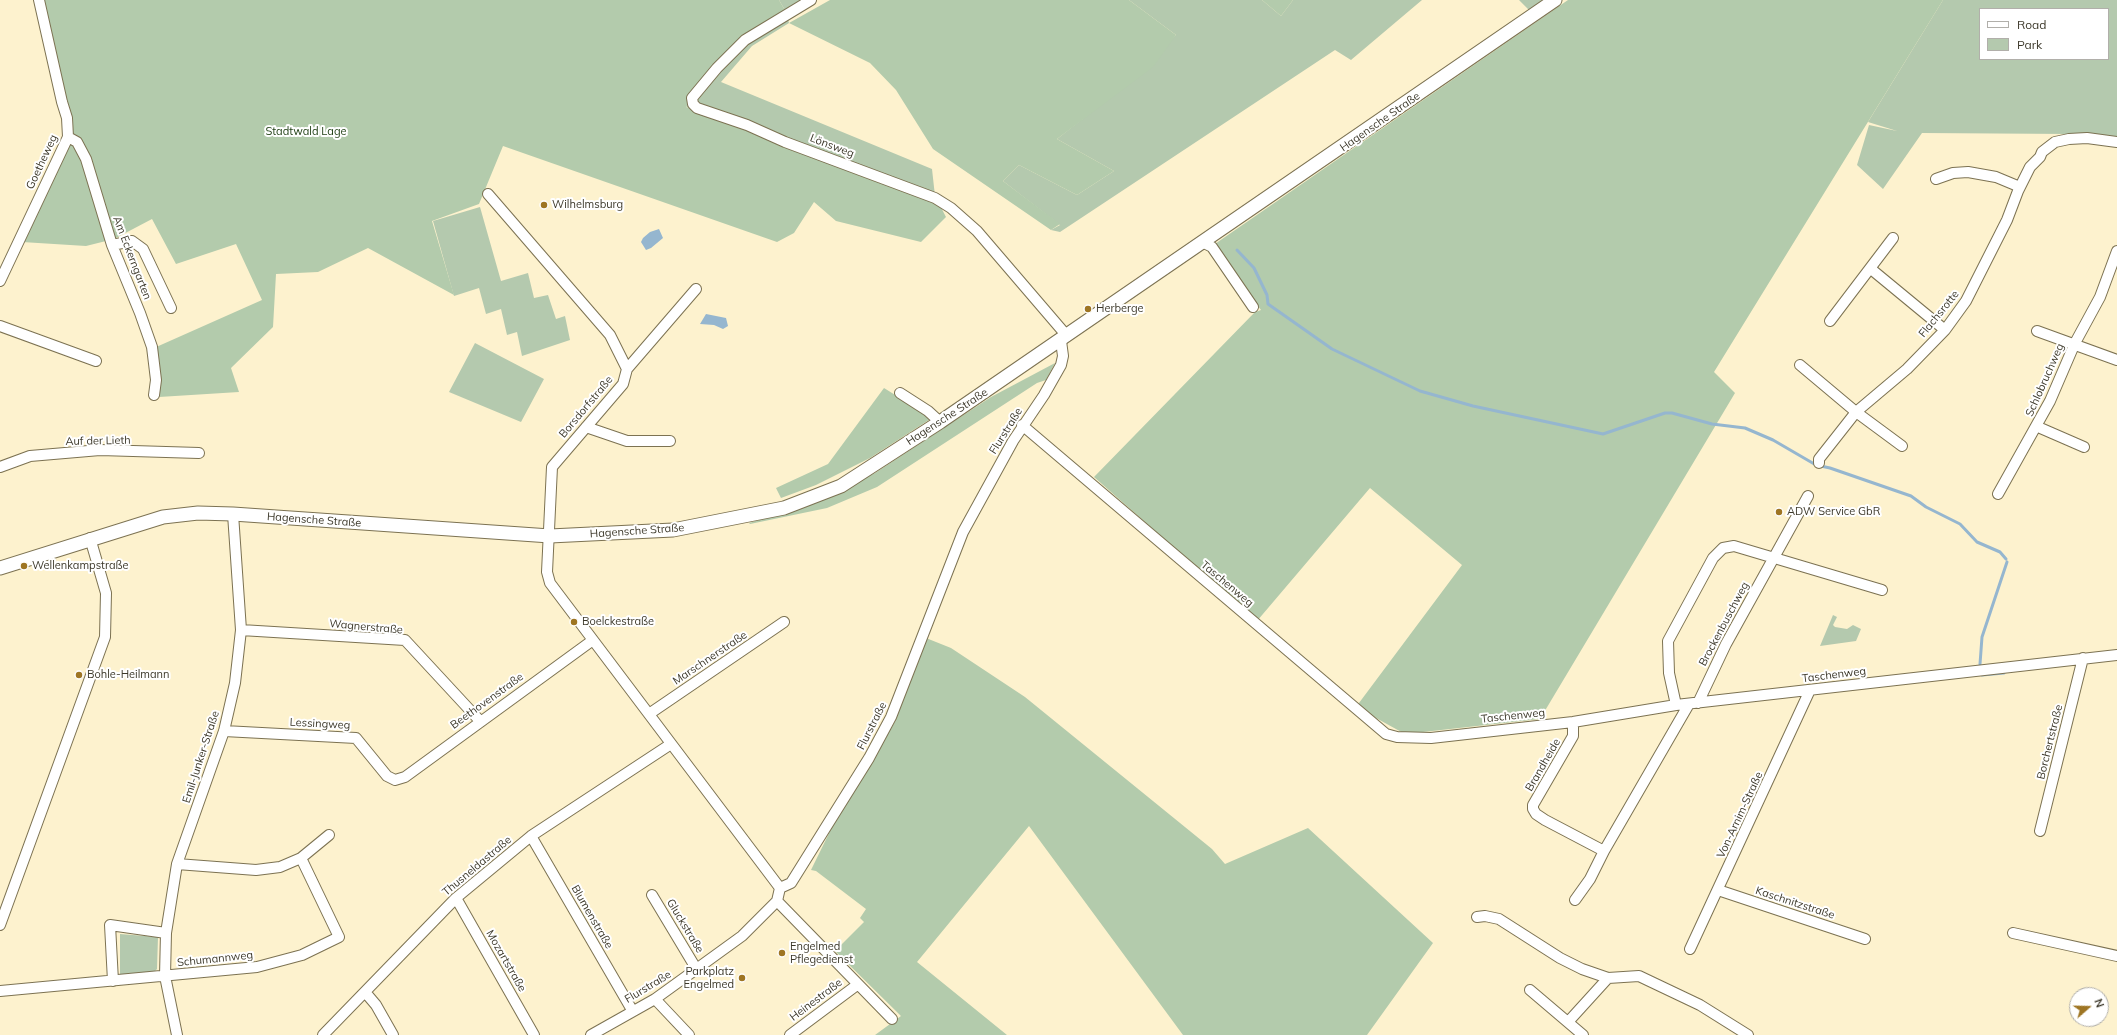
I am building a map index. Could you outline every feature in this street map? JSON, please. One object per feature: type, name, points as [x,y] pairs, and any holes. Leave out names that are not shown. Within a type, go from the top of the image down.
[{"type":"street","name":"Goetheweg","points":[[0,281],[68,137],[67,118],[39,0]]},
{"type":"street","name":"Lönsweg","points":[[811,0],[745,40],[717,68],[692,98],[693,104],[697,108],[747,125],[785,142],[935,198],[951,208],[977,231],[1064,338]]},
{"type":"street","name":"Hagensche Straße","points":[[0,568],[90,538],[163,517],[198,513],[233,514],[550,536],[673,530],[784,508],[841,486],[940,422],[1204,243],[1555,0]]},
{"type":"street","name":"Am Eckerngarten","points":[[68,137],[77,142],[86,159],[112,245],[152,347],[156,380],[154,395]]},
{"type":"street","name":"Flachsrotte","points":[[1819,463],[1819,459],[1856,412],[1907,369],[1945,330],[1966,301],[2007,220],[2020,187],[2030,168],[2042,152],[2055,142],[2069,139],[2087,138],[2117,142]]},
{"type":"street","points":[[1936,179],[1953,173],[1968,172],[1996,177],[2020,187]]},
{"type":"street","points":[[488,194],[610,334],[627,369]]},
{"type":"street","points":[[1830,321],[1894,238]]},
{"type":"street","points":[[112,245],[132,242],[143,249],[171,308]]},
{"type":"street","points":[[1204,243],[1212,247],[1253,307]]},
{"type":"street","name":"Schlobruchweg","points":[[1998,494],[2038,426],[2075,344],[2100,297],[2117,251]]},
{"type":"street","points":[[1871,269],[1945,330]]},
{"type":"street","name":"Borsdorfstraße","points":[[550,536],[552,467],[623,384],[627,369],[696,289]]},
{"type":"street","points":[[0,326],[96,361]]},
{"type":"street","name":"Schlobruchweg","points":[[2037,331],[2117,360]]},
{"type":"street","name":"Flurstraße","points":[[780,888],[791,883],[869,758],[891,717],[963,532],[990,480],[1022,425],[1044,395],[1061,365],[1064,338]]},
{"type":"street","points":[[1800,364],[1856,412],[1902,446]]},
{"type":"street","points":[[900,393],[928,411],[940,422]]},
{"type":"street","name":"Taschenweg","points":[[1022,425],[1386,734],[1397,738],[1431,738],[1573,722],[1676,705],[2117,655]]},
{"type":"street","name":"Schlobruchweg","points":[[2038,426],[2084,447]]},
{"type":"street","points":[[586,427],[627,441],[670,441]]},
{"type":"street","name":"Auf der Lieth","points":[[0,467],[30,456],[100,450],[199,453]]},
{"type":"street","name":"Brockenbuschweg","points":[[1694,703],[1808,496]]},
{"type":"street","name":"Emil-Junker-Straße","points":[[177,1035],[165,976],[166,933],[177,864],[224,731],[235,682],[241,630],[233,514]]},
{"type":"street","points":[[550,536],[548,578],[670,744],[780,888],[777,901],[857,985],[892,1019]]},
{"type":"street","points":[[0,925],[105,637],[106,593],[90,538]]},
{"type":"street","points":[[1676,705],[1669,673],[1668,641],[1713,558],[1723,548],[1734,546],[1882,590]]},
{"type":"street","name":"Marschnerstraße","points":[[649,714],[784,622]]},
{"type":"street","name":"Wagnerstraße","points":[[241,630],[405,640],[480,721]]},
{"type":"street","name":"Beethovenstraße","points":[[395,780],[405,777],[593,640]]},
{"type":"street","name":"Borchertstraße","points":[[2040,831],[2083,658]]},
{"type":"street","name":"Von-Arnim-Straße","points":[[1690,949],[1810,690]]},
{"type":"street","points":[[1575,900],[1590,879],[1604,851],[1694,703]]},
{"type":"street","name":"Brandheide","points":[[1573,722],[1573,736],[1533,804],[1533,809],[1536,814],[1545,820],[1604,851]]},
{"type":"street","name":"Lessingweg","points":[[224,731],[356,738],[387,776],[395,780]]},
{"type":"street","name":"Thusneldastraße","points":[[323,1035],[456,898],[531,836],[670,744]]},
{"type":"street","points":[[177,864],[256,870],[280,867],[301,858],[329,835]]},
{"type":"street","name":"Blumenstraße","points":[[531,836],[632,1010]]},
{"type":"street","name":"Schumannweg","points":[[0,991],[257,967],[302,955],[340,937],[301,858]]},
{"type":"street","name":"Kaschnitzstraße","points":[[1718,890],[1865,939]]},
{"type":"street","name":"Gluckstraße","points":[[652,895],[697,970]]},
{"type":"street","name":"Mozartstraße","points":[[456,898],[534,1035]]},
{"type":"street","name":"Flurstraße","points":[[590,1035],[632,1010],[655,999],[697,970],[742,936],[777,901]]},
{"type":"street","points":[[1477,917],[1485,916],[1499,919],[1560,958],[1582,969],[1608,978],[1639,976],[1700,1005],[1748,1035]]},
{"type":"street","points":[[113,981],[110,925],[166,933]]},
{"type":"street","points":[[2013,933],[2117,956]]},
{"type":"street","points":[[1568,1022],[1608,978]]},
{"type":"street","name":"Heinestraße","points":[[790,1035],[857,985]]},
{"type":"street","points":[[1530,990],[1583,1035]]},
{"type":"street","points":[[365,992],[376,1005],[393,1035]]},
{"type":"street","points":[[655,999],[690,1035]]},
{"type":"green space","name":"Stadtwald Lage","points":[[43,0],[779,0],[786,12],[742,35],[686,107],[935,196],[946,217],[921,242],[836,221],[814,202],[794,233],[777,242],[503,146],[479,204],[432,221],[454,295],[368,248],[318,272],[276,274],[273,327],[231,368],[239,392],[159,397],[154,348],[262,300],[236,244],[176,264],[152,219],[114,239],[86,246],[22,242],[73,134],[68,105]]},
{"type":"green space","points":[[779,0],[807,0],[786,11],[789,23],[752,46],[721,82],[932,169],[935,196],[686,107],[742,35],[786,12]]},
{"type":"green space","points":[[830,0],[1129,0],[1176,35],[1153,67],[1057,139],[1114,171],[1077,195],[1019,165],[1003,181],[1060,224],[1051,230],[933,149],[896,90],[870,63],[789,23]]},
{"type":"green space","points":[[1129,0],[1262,0],[1281,16],[1293,0],[1422,0],[1351,60],[1335,50],[1060,232],[1051,230],[1060,225],[1003,181],[1019,165],[1077,195],[1114,171],[1057,139],[1094,110],[1176,35]]},
{"type":"green space","points":[[1262,0],[1293,0],[1281,16]]},
{"type":"green space","points":[[1519,0],[1546,0],[1530,11]]},
{"type":"green space","points":[[1568,0],[1943,0],[1714,372],[1735,393],[1540,719],[1405,734],[1356,707],[1462,565],[1370,488],[1257,621],[1094,477],[1255,312],[1261,310],[1212,246]]},
{"type":"green space","points":[[1943,0],[2117,0],[2117,138],[2070,134],[1922,133],[1883,189],[1857,165],[1869,125],[1897,131],[1868,122]]},
{"type":"green space","points":[[480,207],[501,281],[528,273],[534,298],[548,295],[556,319],[565,316],[570,340],[522,356],[517,332],[507,335],[501,309],[486,314],[479,288],[454,296],[433,221]]},
{"type":"green space","points":[[475,343],[544,379],[521,422],[449,392]]},
{"type":"green space","points":[[1055,363],[1046,380],[1037,383],[877,487],[827,508],[749,523],[800,508],[834,494],[875,473],[991,397]]},
{"type":"green space","points":[[884,388],[932,418],[870,458],[816,485],[781,498],[776,488],[828,464]]},
{"type":"green space","points":[[1833,615],[1837,617],[1833,625],[1835,627],[1847,629],[1853,625],[1861,629],[1856,641],[1820,646]]},
{"type":"green space","points":[[926,638],[951,648],[1025,697],[1212,849],[1225,864],[1308,828],[1433,943],[1367,1035],[1183,1035],[1029,826],[917,962],[1007,1035],[875,1035],[901,1016],[835,951],[864,922],[860,918],[866,909],[816,871],[811,870],[836,819],[895,722]]},
{"type":"green space","points":[[120,934],[158,937],[157,969],[151,975],[120,975]]},
{"type":"water","points":[[659,229],[663,238],[651,248],[646,250],[641,242],[643,238],[650,232]]},
{"type":"water","points":[[706,314],[726,318],[728,326],[723,329],[714,325],[700,324]]},
{"type":"waterway","points":[[1237,250],[1254,268],[1267,295],[1268,304],[1332,349],[1420,391],[1473,406],[1603,434],[1665,413],[1672,413],[1712,424],[1745,428],[1773,440],[1816,465],[1830,468],[1911,496],[1926,507],[1960,524],[1977,542],[2000,552],[2006,559]]},
{"type":"waterway","points":[[1980,664],[1982,637],[2007,562]]},
{"type":"waterway","points":[[1982,675],[2004,673]]},
{"type":"place","name":"Wilhelmsburg","points":[[544,205]]},
{"type":"place","name":"Herberge","points":[[1088,309]]},
{"type":"place","name":"ADW Service GbR","points":[[1779,512]]},
{"type":"place","name":"Wellenkampstraße","points":[[24,566]]},
{"type":"place","name":"Boelckestraße","points":[[574,622]]},
{"type":"place","name":"Bohle-Heilmann","points":[[79,675]]},
{"type":"place","name":"Engelmed Pflegedienst","points":[[782,953]]},
{"type":"place","name":"Parkplatz Engelmed","points":[[742,978]]}]
